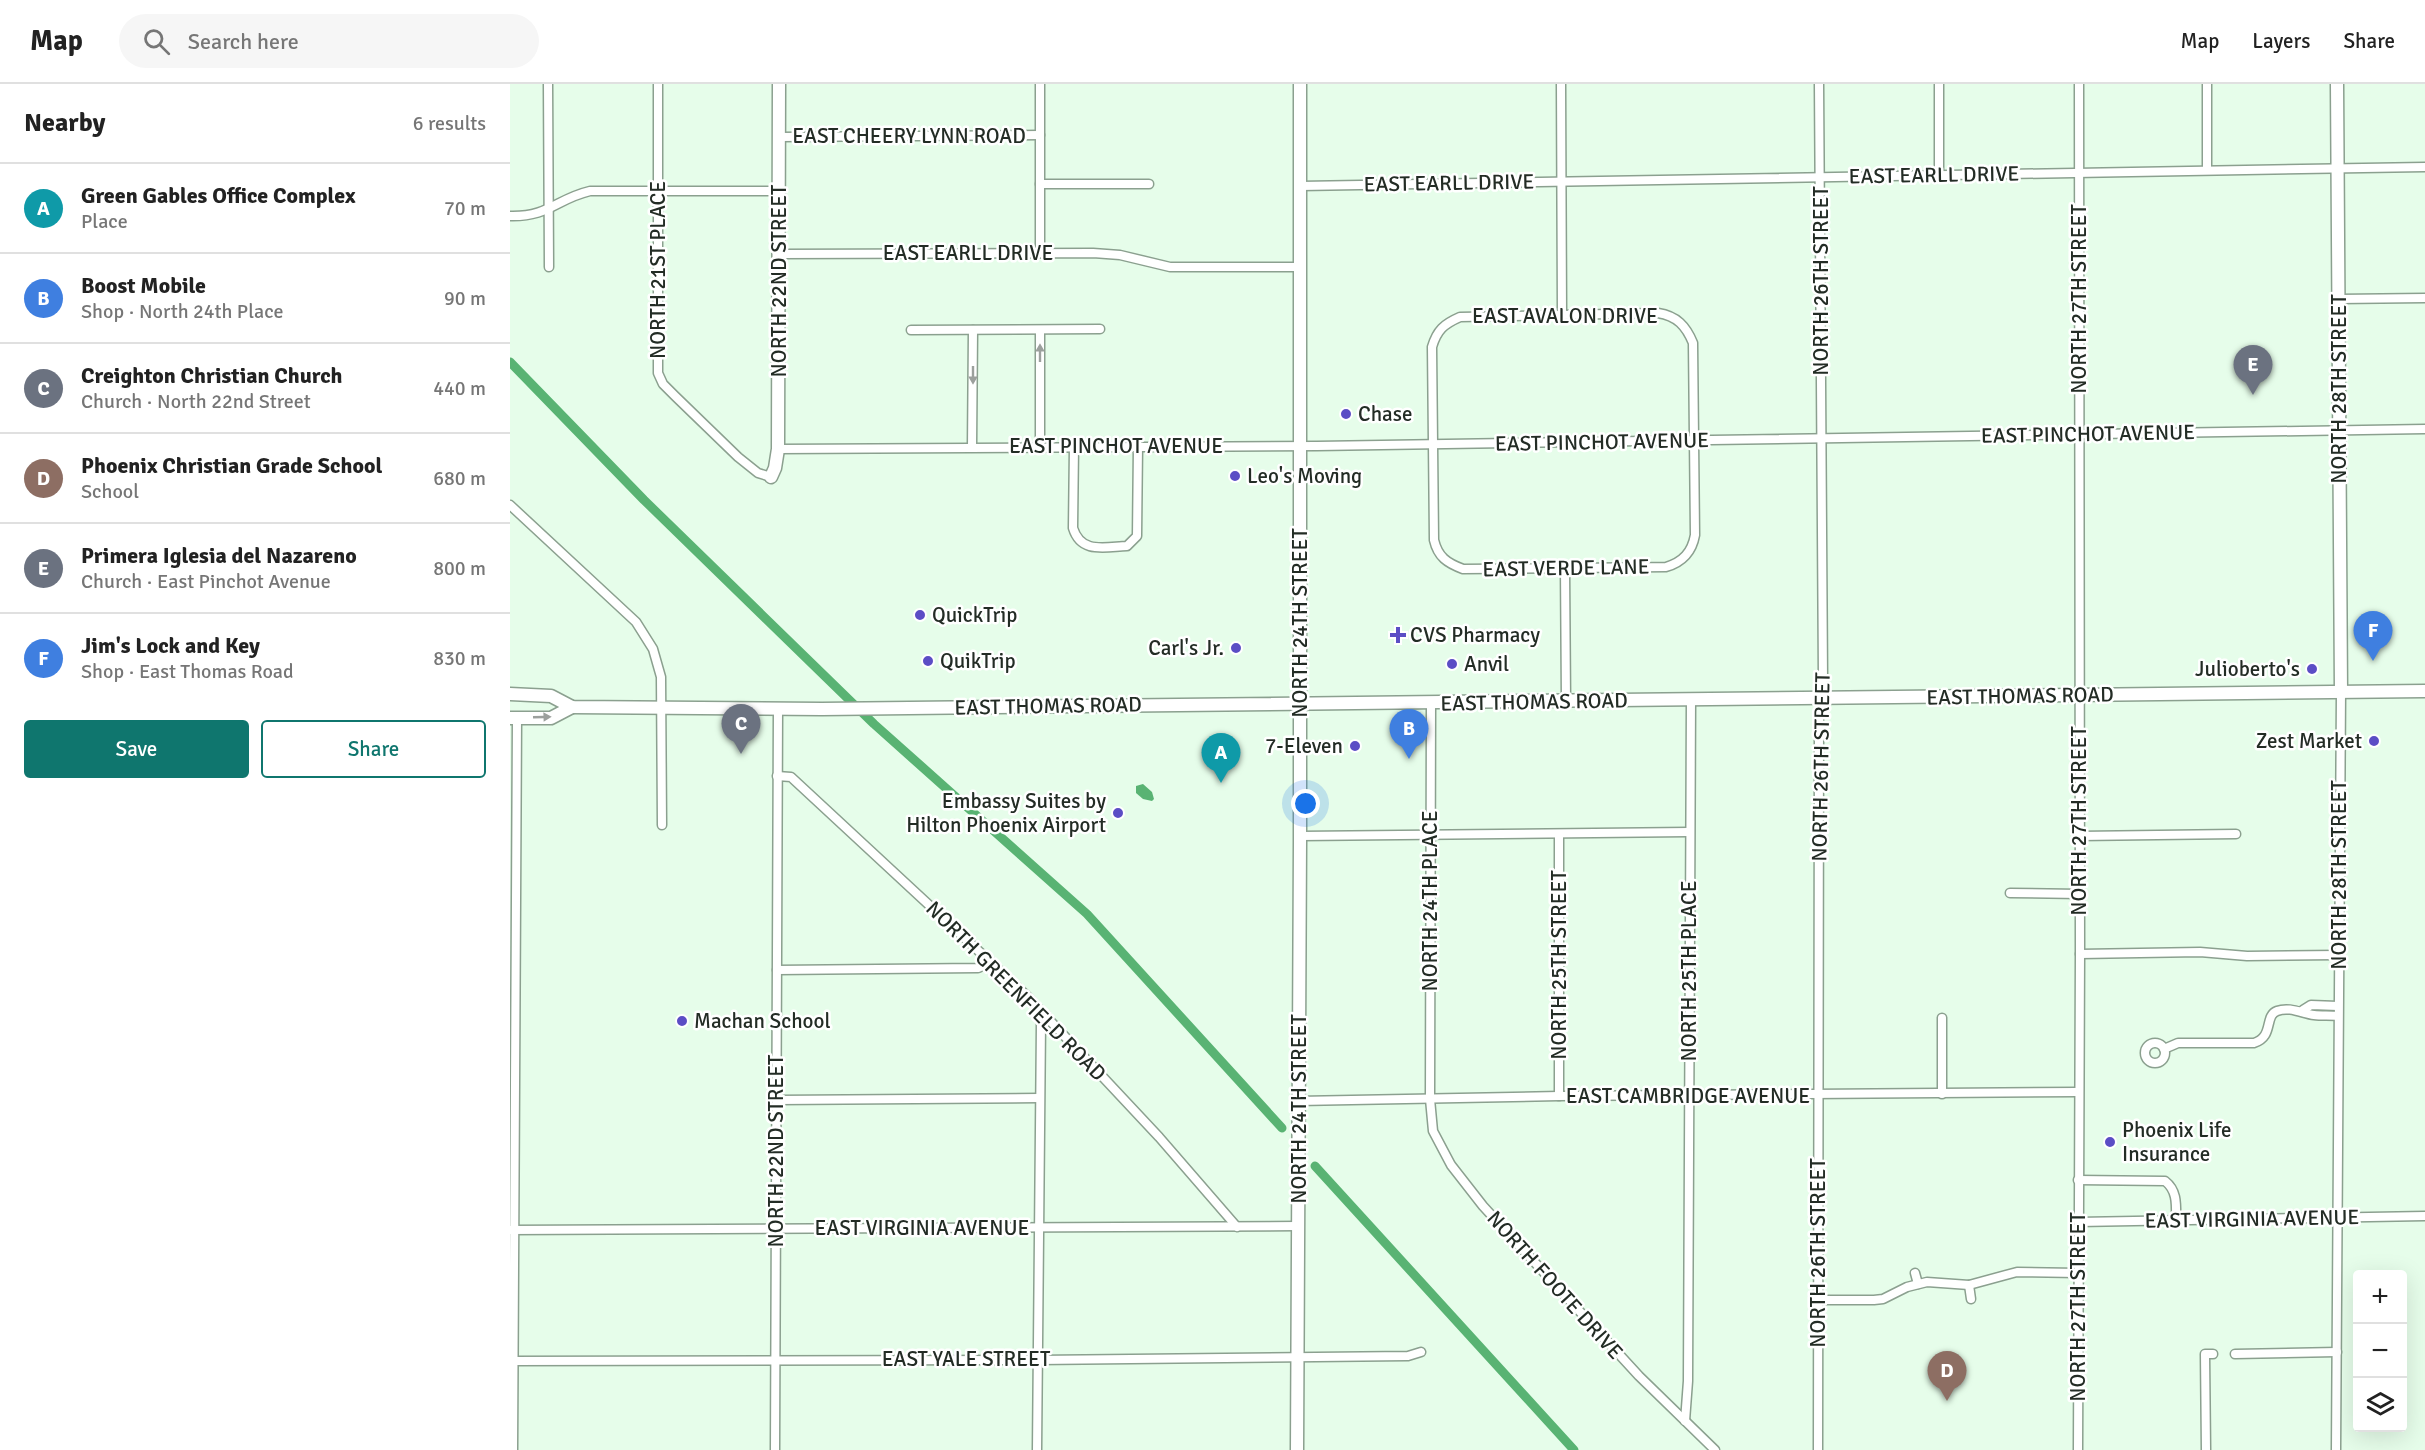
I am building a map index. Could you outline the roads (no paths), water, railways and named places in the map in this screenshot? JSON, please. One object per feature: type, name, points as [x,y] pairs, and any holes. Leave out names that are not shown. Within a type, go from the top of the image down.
[{"type":"main road","name":"NORTH 22ND STREET","points":[[771,477],[778,449],[779,84]]},
{"type":"main road","name":"NORTH 24TH STREET","points":[[1297,1450],[1300,84]]},
{"type":"main road","name":"NORTH 28TH STREET","points":[[2337,84],[2341,692]]},
{"type":"main road","name":"EAST THOMAS ROAD","points":[[510,694],[551,696],[572,707],[869,709],[2425,691]]},
{"type":"main road","name":"EAST THOMAS ROAD","points":[[513,718],[551,718],[572,707]]},
{"type":"street","points":[[548,84],[549,267]]},
{"type":"street","name":"NORTH 21ST PLACE","points":[[658,84],[658,373],[663,384],[738,457],[758,474],[771,477]]},
{"type":"street","points":[[1040,84],[1040,253]]},
{"type":"street","points":[[1561,84],[1562,315]]},
{"type":"street","name":"NORTH 26TH STREET","points":[[1818,1450],[1821,698],[1823,679],[1819,84]]},
{"type":"street","points":[[1939,84],[1939,174]]},
{"type":"street","name":"NORTH 27TH STREET","points":[[2078,1450],[2079,84]]},
{"type":"street","points":[[2207,84],[2207,170]]},
{"type":"street","name":"EAST CHEERY LYNN ROAD","points":[[779,137],[1040,135]]},
{"type":"street","name":"EAST EARLL DRIVE","points":[[1300,186],[2425,167]]},
{"type":"street","points":[[1040,184],[1149,184]]},
{"type":"street","points":[[510,216],[535,215],[548,211],[572,197],[590,191],[779,191]]},
{"type":"street","name":"EAST EARLL DRIVE","points":[[779,254],[1111,253],[1182,268],[1300,267]]},
{"type":"street","points":[[2338,299],[2425,298]]},
{"type":"street","name":"EAST AVALON DRIVE","points":[[1433,444],[1432,347],[1439,330],[1445,324],[1460,317],[1562,315],[1658,314],[1667,315],[1684,325],[1693,343],[1694,441]]},
{"type":"street","points":[[911,330],[1100,329]]},
{"type":"street","points":[[972,447],[973,330]]},
{"type":"street","points":[[1040,330],[1040,447]]},
{"type":"street","name":"EAST PINCHOT AVENUE","points":[[778,449],[1822,440],[2425,429]]},
{"type":"street","name":"EAST VERDE LANE","points":[[1433,444],[1434,540],[1436,550],[1443,560],[1463,569],[1666,567],[1688,555],[1693,547],[1695,535],[1694,441]]},
{"type":"street","points":[[1074,446],[1073,528],[1081,544],[1092,547],[1126,546],[1137,536],[1138,446]]},
{"type":"street","points":[[510,505],[636,622],[646,635],[658,666],[662,708],[662,825]]},
{"type":"street","points":[[1565,568],[1566,702]]},
{"type":"street","name":"NORTH 28TH STREET","points":[[2336,1450],[2341,692]]},
{"type":"street","name":"NORTH 25TH PLACE","points":[[1684,1421],[1688,1381],[1690,700]]},
{"type":"street","name":"NORTH 24TH PLACE","points":[[1430,1098],[1431,703]]},
{"type":"street","name":"NORTH 22ND STREET","points":[[775,1450],[778,709]]},
{"type":"street","points":[[513,718],[513,1450]]},
{"type":"street","name":"NORTH GREENFIELD ROAD","points":[[777,776],[791,777],[1046,1015],[1159,1137],[1237,1227]]},
{"type":"street","points":[[1300,836],[1689,832]]},
{"type":"street","name":"NORTH 25TH STREET","points":[[1559,834],[1559,1096]]},
{"type":"street","points":[[2079,836],[2236,834]]},
{"type":"street","points":[[2010,893],[2080,894]]},
{"type":"street","points":[[2080,954],[2200,952],[2258,956],[2338,955]]},
{"type":"street","points":[[777,970],[978,968],[991,962]]},
{"type":"street","points":[[2164,1048],[2178,1043],[2254,1043],[2261,1041],[2267,1034],[2270,1020],[2277,1011],[2303,1010],[2311,1005],[2338,1006]]},
{"type":"street","points":[[2303,1010],[2311,1015],[2338,1016]]},
{"type":"street","points":[[1037,1450],[1039,1098],[1041,1023],[1046,1015]]},
{"type":"street","points":[[1942,1018],[1942,1094]]},
{"type":"street","name":"EAST CAMBRIDGE AVENUE","points":[[1299,1101],[1559,1096],[2078,1092]]},
{"type":"street","points":[[777,1100],[1039,1098]]},
{"type":"street","name":"NORTH FOOTE DRIVE","points":[[1430,1098],[1433,1131],[1451,1165],[1470,1190],[1639,1376],[1715,1450]]},
{"type":"street","points":[[2078,1180],[2165,1181],[2173,1187],[2176,1198],[2176,1221]]},
{"type":"street","name":"EAST VIRGINIA AVENUE","points":[[2078,1222],[2425,1216]]},
{"type":"street","name":"EAST VIRGINIA AVENUE","points":[[512,1230],[1298,1226]]},
{"type":"street","points":[[1818,1300],[1883,1299],[1927,1282],[1970,1285],[2017,1272],[2078,1273]]},
{"type":"street","points":[[1915,1273],[1918,1284]]},
{"type":"street","points":[[1970,1285],[1971,1299]]},
{"type":"street","name":"EAST YALE STREET","points":[[512,1360],[1037,1360],[1408,1356],[1421,1352]]},
{"type":"street","points":[[2235,1354],[2337,1352]]},
{"type":"street","points":[[2206,1450],[2205,1354],[2213,1354]]},
{"type":"waterway","points":[[510,362],[644,500],[874,724],[1087,914],[1282,1128]]},
{"type":"waterway","points":[[1315,1166],[1574,1450]]},
{"type":"place","name":"Primera Iglesia del Nazareno","points":[[2253,395]]},
{"type":"place","name":"Chase","points":[[1346,414]]},
{"type":"place","name":"Leo's Moving","points":[[1235,476]]},
{"type":"place","name":"QuickTrip","points":[[920,615]]},
{"type":"place","name":"CVS Pharmacy","points":[[1398,635]]},
{"type":"place","name":"Carl's Jr.","points":[[1236,648]]},
{"type":"place","name":"QuikTrip","points":[[928,661]]},
{"type":"place","name":"Jim's Lock and Key","points":[[2373,661]]},
{"type":"place","name":"Anvil","points":[[1452,664]]},
{"type":"place","name":"Julioberto's","points":[[2312,669]]},
{"type":"place","name":"Zest Market","points":[[2374,741]]},
{"type":"place","name":"7-Eleven","points":[[1355,746]]},
{"type":"place","name":"Creighton Christian Church","points":[[741,754]]},
{"type":"place","name":"Boost Mobile","points":[[1409,759]]},
{"type":"place","name":"Green Gables Office Complex","points":[[1221,783]]},
{"type":"place","name":"Embassy Suites by Hilton Phoenix Airport","points":[[1118,813]]},
{"type":"place","name":"Machan School","points":[[682,1021]]},
{"type":"place","name":"Phoenix Life Insurance","points":[[2110,1142]]},
{"type":"place","name":"Phoenix Christian Grade School","points":[[1947,1401]]}]
